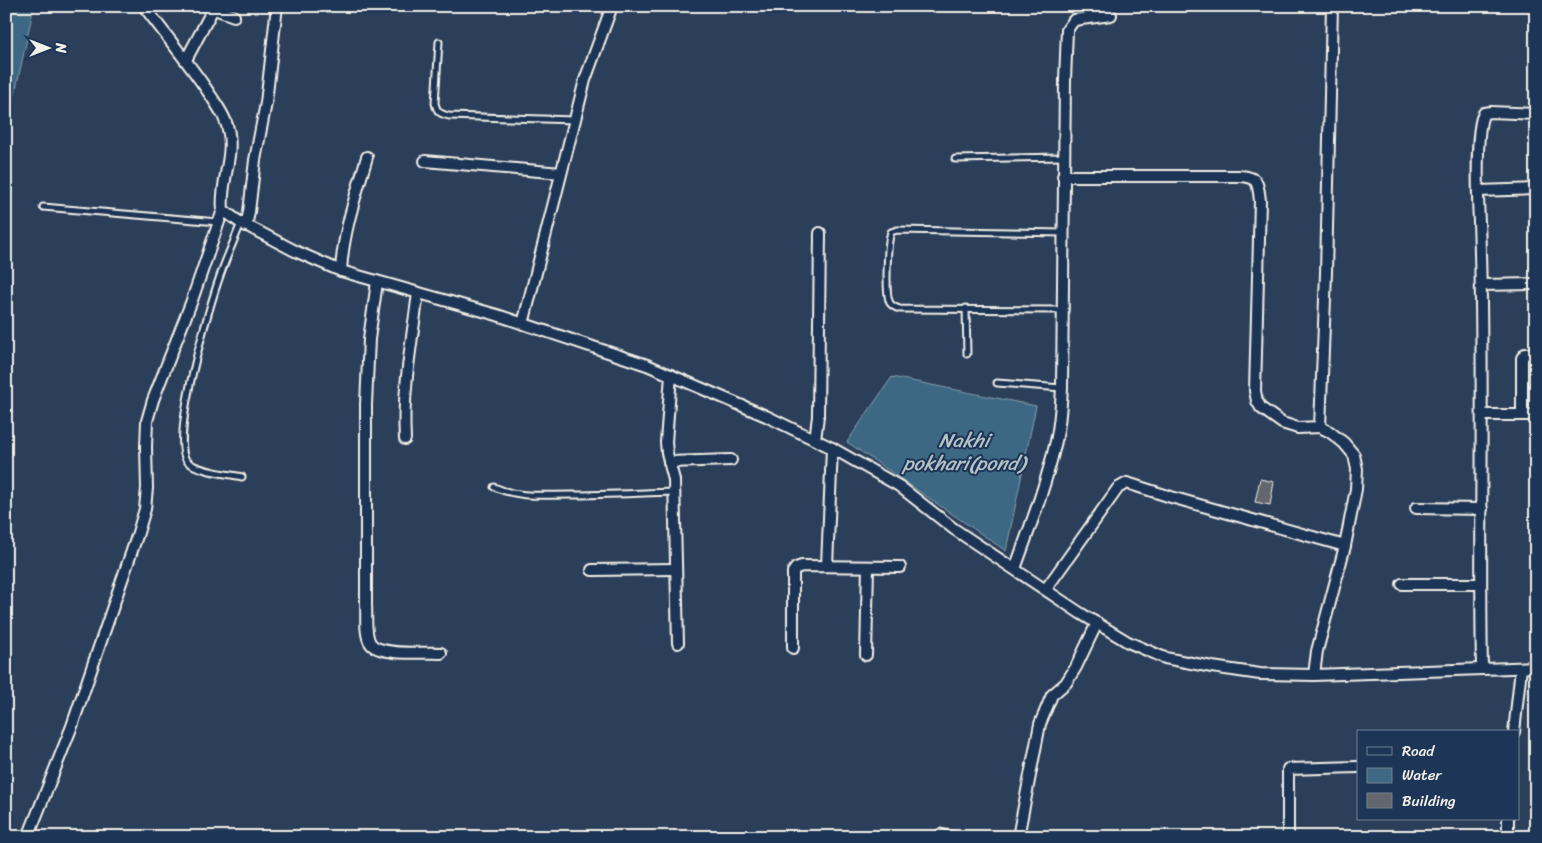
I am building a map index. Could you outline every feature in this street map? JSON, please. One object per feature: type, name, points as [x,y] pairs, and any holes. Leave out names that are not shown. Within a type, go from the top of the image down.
[{"type":"street","points":[[28,837],[72,726],[137,536],[145,509],[147,488],[147,421],[153,400],[191,303],[218,222],[225,213],[223,183],[230,152],[229,132],[223,114],[186,60],[144,6]]},
{"type":"street","points":[[242,223],[250,212],[254,160],[266,103],[277,6]]},
{"type":"street","points":[[523,324],[585,80],[612,6]]},
{"type":"street","points":[[1320,427],[1326,273],[1332,6]]},
{"type":"street","points":[[186,60],[210,7],[234,16]]},
{"type":"street","points":[[1015,569],[1048,474],[1057,440],[1062,388],[1063,157],[1067,30],[1074,20],[1111,15]]},
{"type":"street","points":[[1482,669],[1480,584],[1483,415],[1482,285],[1478,191],[1481,118],[1484,114],[1491,112],[1536,114]]},
{"type":"street","points":[[341,271],[342,250],[352,207],[367,157]]},
{"type":"street","points":[[425,161],[561,173]]},
{"type":"street","points":[[1063,176],[1240,176],[1254,178],[1258,183],[1260,201],[1255,391],[1257,401],[1270,415],[1282,423],[1298,428],[1320,427],[1330,432],[1344,443],[1354,455],[1357,469],[1356,489],[1345,546],[1317,651],[1314,675]]},
{"type":"street","points":[[1478,191],[1536,189]]},
{"type":"street","points":[[225,213],[295,251],[341,271],[523,324],[647,365],[766,416],[832,448],[899,486],[954,529],[1097,623],[1128,642],[1165,658],[1260,674],[1314,675],[1536,667]]},
{"type":"street","points":[[815,440],[818,416],[820,233]]},
{"type":"street","points":[[377,282],[369,339],[366,404],[366,605],[368,637],[371,644],[378,650],[441,653]]},
{"type":"street","points":[[1482,285],[1536,284]]},
{"type":"street","points":[[405,439],[405,412],[418,294]]},
{"type":"street","points":[[1522,415],[1522,358],[1525,354],[1536,353]]},
{"type":"street","points":[[671,375],[666,442],[674,480],[678,643]]},
{"type":"street","points":[[1483,415],[1536,415]]},
{"type":"street","points":[[827,566],[832,448]]},
{"type":"street","points":[[669,462],[731,460]]},
{"type":"street","points":[[1046,589],[1118,488],[1127,483],[1345,546]]},
{"type":"street","points":[[1416,508],[1482,508]]},
{"type":"street","points":[[793,648],[793,572],[796,568],[802,566],[900,567]]},
{"type":"street","points":[[866,655],[868,567]]},
{"type":"street","points":[[592,570],[676,569]]},
{"type":"street","points":[[1402,584],[1480,584]]},
{"type":"street","points":[[1018,837],[1040,724],[1052,696],[1066,683],[1076,667],[1097,623]]},
{"type":"street","points":[[1514,730],[1521,668]]},
{"type":"street","points":[[1288,837],[1288,769],[1357,768]]},
{"type":"street","points":[[1508,820],[1508,837]]},
{"type":"lane","points":[[439,42],[436,110],[441,114],[449,116],[575,120]]},
{"type":"lane","points":[[955,159],[1063,157]]},
{"type":"lane","points":[[43,207],[218,222]]},
{"type":"lane","points":[[242,223],[220,275],[202,337],[182,439],[182,452],[187,461],[195,467],[242,477]]},
{"type":"lane","points":[[1062,310],[900,309],[894,307],[889,302],[888,240],[891,232],[897,230],[1063,233]]},
{"type":"lane","points":[[966,308],[967,354]]},
{"type":"lane","points":[[997,383],[1062,388]]},
{"type":"lane","points":[[494,487],[513,494],[530,495],[605,495],[674,492]]},
{"type":"lane","points":[[940,832],[961,837]]},
{"type":"water","points":[[6,6],[34,6],[6,135]]},
{"type":"water","name":"Nakhi pokhari(pond)","points":[[892,377],[1036,406],[1006,551],[847,442]]},
{"type":"building","points":[[1260,479],[1274,482],[1270,505],[1255,502]]}]
